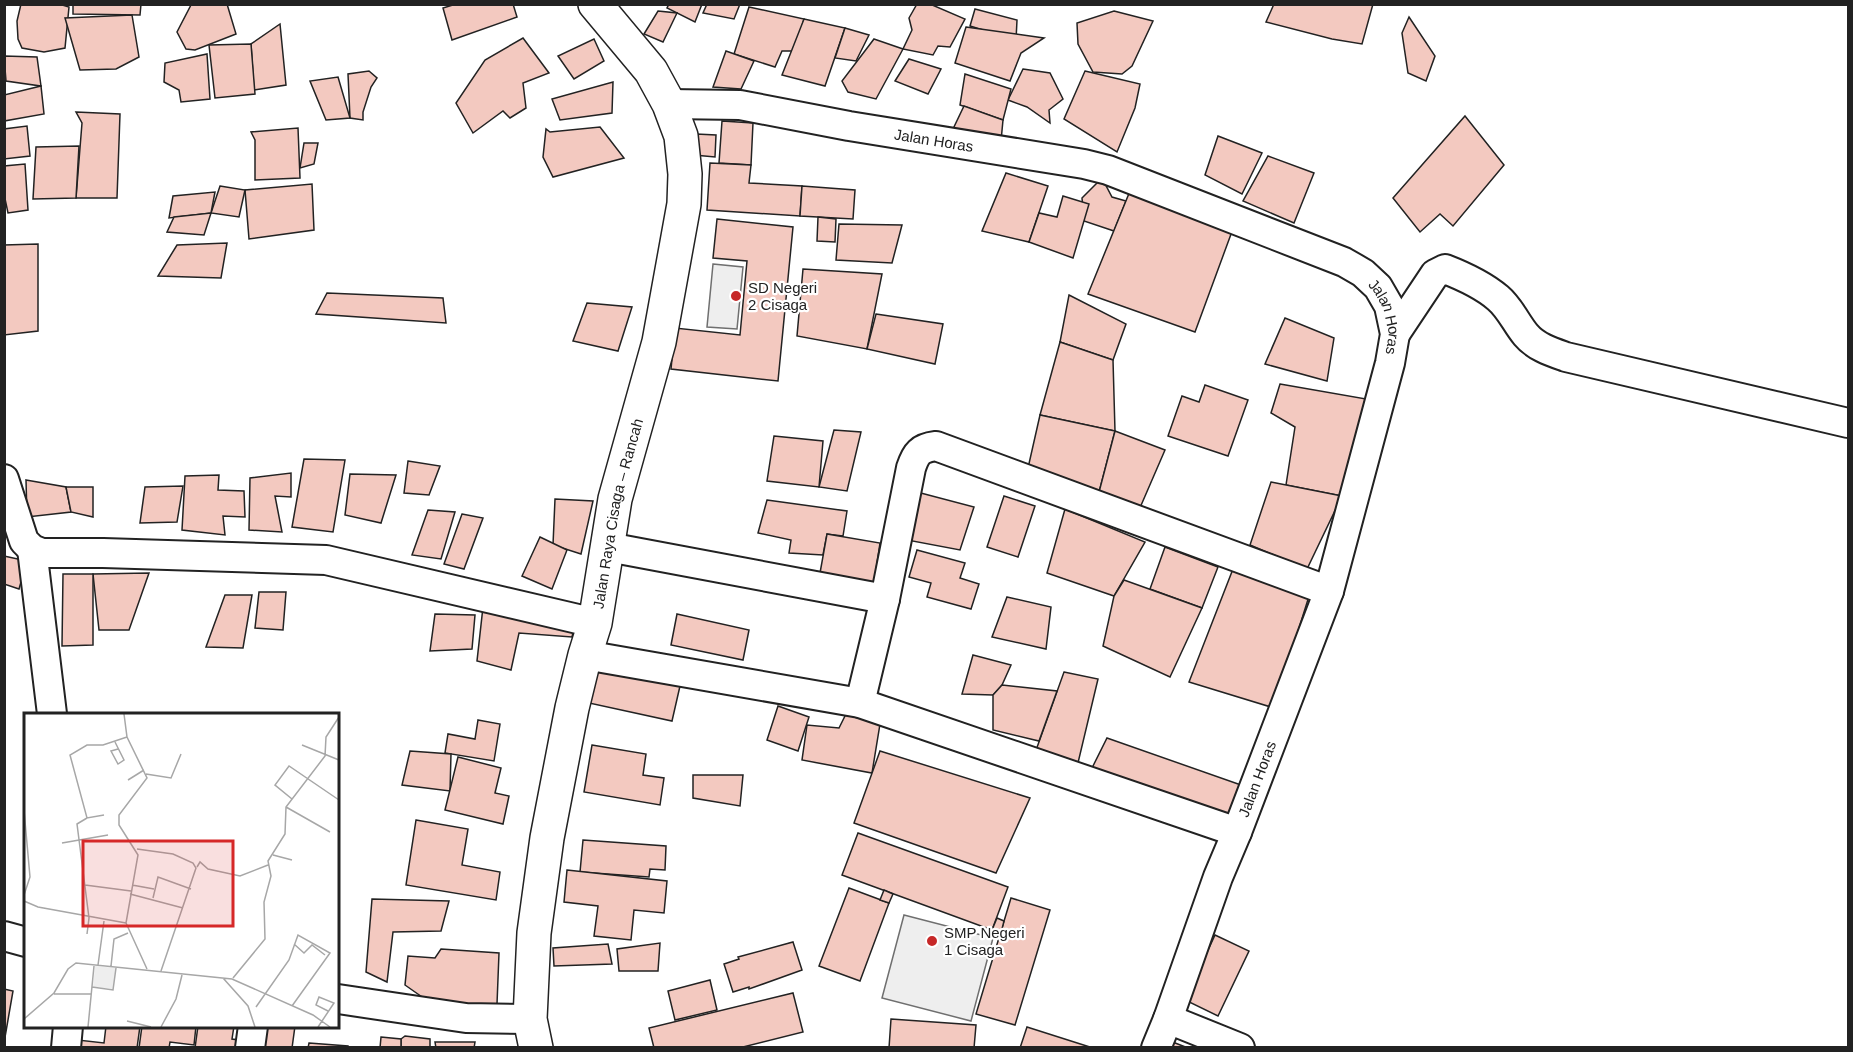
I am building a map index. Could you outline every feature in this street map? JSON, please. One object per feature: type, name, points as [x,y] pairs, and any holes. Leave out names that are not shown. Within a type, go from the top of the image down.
[{"type":"main road","name":"Jalan Raya Cisaga – Rancah","points":[[533,1033],[534,933],[547,838],[572,708],[595,623],[615,499],[659,342],[684,204],[685,174],[681,136],[669,104],[651,71],[596,4]]},
{"type":"street","name":"Jalan Horas","points":[[669,104],[740,105],[1108,170],[1344,262],[1363,273],[1378,287],[1389,306],[1395,334],[1390,363],[1329,591],[1218,877],[1156,1047]]},
{"type":"street","points":[[1395,334],[1435,274],[1445,269],[1458,274],[1498,298],[1527,336],[1545,350],[1566,357],[1848,423]]},
{"type":"street","points":[[860,703],[885,599],[915,454],[924,447],[936,446],[1329,591]]},
{"type":"street","points":[[4,480],[24,541],[32,549],[42,553],[103,552],[326,560],[595,623]]},
{"type":"street","points":[[608,546],[885,599]]},
{"type":"street","points":[[32,549],[52,713]]},
{"type":"street","points":[[585,655],[860,703],[1237,832]]},
{"type":"street","points":[[4,936],[24,941]]},
{"type":"street","points":[[339,999],[466,1018],[533,1033]]},
{"type":"street","points":[[1168,1019],[1240,1047]]},
{"type":"street","points":[[66,1047],[68,1028]]},
{"type":"street","points":[[250,1047],[254,1028]]},
{"type":"shaded area","points":[[713,264],[743,267],[737,329],[707,327]]},
{"type":"shaded area","points":[[904,915],[993,938],[971,1021],[882,998]]},
{"type":"building","points":[[21,4],[59,4],[69,7],[65,48],[44,52],[22,48],[18,39],[17,21]]},
{"type":"building","points":[[73,4],[141,4],[140,15],[73,14]]},
{"type":"building","points":[[227,4],[236,34],[195,50],[186,49],[177,32],[191,5]]},
{"type":"building","points":[[456,4],[513,4],[517,17],[452,40],[443,8]]},
{"type":"building","points":[[669,4],[702,4],[695,22],[667,8]]},
{"type":"building","points":[[707,4],[740,4],[734,19],[703,13]]},
{"type":"building","points":[[917,4],[930,4],[965,19],[950,47],[938,46],[933,55],[903,49],[912,30],[909,18]]},
{"type":"building","points":[[1274,4],[1373,4],[1362,44],[1332,39],[1266,22]]},
{"type":"building","points":[[749,7],[804,19],[795,51],[782,51],[775,67],[734,54]]},
{"type":"building","points":[[975,9],[1017,20],[1016,40],[970,26]]},
{"type":"building","points":[[658,11],[677,13],[663,42],[644,34]]},
{"type":"building","points":[[1114,11],[1153,21],[1132,66],[1122,74],[1093,72],[1078,44],[1077,23]]},
{"type":"building","points":[[132,15],[139,57],[116,69],[80,70],[65,18]]},
{"type":"building","points":[[1409,17],[1435,56],[1426,81],[1408,73],[1402,33]]},
{"type":"building","points":[[804,19],[845,28],[825,86],[782,75]]},
{"type":"building","points":[[280,24],[286,85],[254,90],[251,44]]},
{"type":"building","points":[[966,27],[1044,38],[1021,53],[1010,81],[955,63]]},
{"type":"building","points":[[845,28],[869,35],[856,61],[835,58]]},
{"type":"building","points":[[523,38],[549,73],[523,83],[526,108],[510,118],[503,111],[473,133],[456,103],[485,60]]},
{"type":"building","points":[[594,39],[604,61],[574,79],[558,56]]},
{"type":"building","points":[[874,39],[903,49],[876,99],[848,92],[842,81]]},
{"type":"building","points":[[251,44],[255,94],[215,98],[209,45]]},
{"type":"building","points":[[726,51],[754,61],[741,89],[713,87]]},
{"type":"building","points":[[207,54],[210,99],[181,102],[179,90],[164,82],[165,63]]},
{"type":"building","points":[[4,56],[37,57],[41,86],[6,81]]},
{"type":"building","points":[[909,59],[941,69],[928,94],[895,81]]},
{"type":"building","points":[[1023,69],[1050,73],[1063,99],[1049,110],[1050,123],[1027,107],[1008,100]]},
{"type":"building","points":[[369,71],[377,78],[371,87],[363,112],[363,120],[350,118],[348,74]]},
{"type":"building","points":[[1085,71],[1140,84],[1135,108],[1117,152],[1064,119]]},
{"type":"building","points":[[965,74],[1011,89],[1003,120],[960,105]]},
{"type":"building","points":[[338,77],[350,118],[326,120],[310,81]]},
{"type":"building","points":[[613,82],[612,113],[560,120],[552,99]]},
{"type":"building","points":[[41,86],[44,114],[4,121],[4,95]]},
{"type":"building","points":[[964,106],[1003,120],[1001,141],[953,129]]},
{"type":"building","points":[[76,112],[120,114],[117,198],[76,198],[82,123]]},
{"type":"building","points":[[1465,116],[1504,165],[1453,226],[1440,214],[1420,232],[1393,198]]},
{"type":"building","points":[[722,121],[753,123],[751,165],[719,163]]},
{"type":"building","points":[[27,126],[30,156],[4,159],[4,129]]},
{"type":"building","points":[[600,127],[624,158],[553,177],[543,157],[546,129],[550,132]]},
{"type":"building","points":[[298,128],[300,178],[255,180],[255,140],[251,132]]},
{"type":"building","points":[[696,134],[716,135],[715,157],[694,155]]},
{"type":"building","points":[[1218,136],[1262,153],[1242,194],[1205,175]]},
{"type":"building","points":[[304,143],[318,143],[314,164],[300,168]]},
{"type":"building","points":[[79,146],[76,198],[33,199],[36,147]]},
{"type":"building","points":[[1268,156],[1314,173],[1294,223],[1243,201]]},
{"type":"building","points":[[710,163],[751,165],[749,183],[802,186],[800,216],[707,210]]},
{"type":"building","points":[[25,164],[28,210],[8,213],[4,194],[4,166]]},
{"type":"building","points":[[1006,173],[1048,186],[1029,242],[982,231]]},
{"type":"building","points":[[1102,178],[1112,197],[1126,201],[1114,231],[1084,221],[1082,198]]},
{"type":"building","points":[[312,184],[314,230],[249,239],[245,190]]},
{"type":"building","points":[[220,186],[245,190],[239,217],[211,213]]},
{"type":"building","points":[[802,186],[855,190],[853,219],[800,216]]},
{"type":"building","points":[[1130,191],[1234,226],[1195,332],[1088,294]]},
{"type":"building","points":[[215,192],[211,213],[169,218],[173,196]]},
{"type":"building","points":[[1063,196],[1089,204],[1073,258],[1029,242],[1039,213],[1057,217]]},
{"type":"building","points":[[211,213],[204,235],[167,232],[174,217]]},
{"type":"building","points":[[818,217],[836,219],[835,242],[817,241]]},
{"type":"building","points":[[717,219],[793,227],[778,381],[671,369],[675,328],[740,335],[747,261],[713,258]]},
{"type":"building","points":[[839,224],[902,225],[892,263],[836,260]]},
{"type":"building","points":[[227,243],[221,278],[158,276],[177,245]]},
{"type":"building","points":[[38,244],[38,331],[4,335],[4,245]]},
{"type":"building","points":[[803,269],[882,274],[867,349],[797,336]]},
{"type":"building","points":[[327,293],[443,298],[446,323],[316,314]]},
{"type":"building","points":[[1069,295],[1126,324],[1113,360],[1060,342]]},
{"type":"building","points":[[587,303],[632,307],[618,351],[573,341]]},
{"type":"building","points":[[876,314],[943,324],[935,364],[867,349]]},
{"type":"building","points":[[1285,318],[1334,338],[1327,381],[1265,364]]},
{"type":"building","points":[[1060,342],[1113,360],[1115,431],[1040,415]]},
{"type":"building","points":[[1280,384],[1372,400],[1342,496],[1286,485],[1295,427],[1271,413]]},
{"type":"building","points":[[1205,385],[1248,400],[1228,456],[1168,436],[1182,396],[1199,402]]},
{"type":"building","points":[[1040,415],[1115,431],[1098,496],[1028,468]]},
{"type":"building","points":[[834,430],[861,432],[847,491],[819,487]]},
{"type":"building","points":[[1115,431],[1165,450],[1139,510],[1098,496]]},
{"type":"building","points":[[774,436],[823,441],[819,487],[767,481]]},
{"type":"building","points":[[304,459],[345,460],[333,532],[292,527]]},
{"type":"building","points":[[408,461],[440,466],[429,495],[404,493]]},
{"type":"building","points":[[291,473],[291,497],[275,496],[282,532],[249,530],[250,478]]},
{"type":"building","points":[[350,474],[396,475],[381,523],[345,515]]},
{"type":"building","points":[[219,475],[218,490],[244,491],[245,517],[223,516],[225,535],[182,530],[185,476]]},
{"type":"building","points":[[26,480],[66,487],[71,512],[27,517]]},
{"type":"building","points":[[1271,482],[1342,496],[1307,569],[1250,545]]},
{"type":"building","points":[[183,486],[177,522],[140,523],[145,487]]},
{"type":"building","points":[[66,487],[93,487],[93,517],[71,512]]},
{"type":"building","points":[[917,492],[974,507],[960,550],[907,540]]},
{"type":"building","points":[[1004,496],[1035,506],[1018,557],[987,547]]},
{"type":"building","points":[[555,499],[593,501],[581,554],[553,545]]},
{"type":"building","points":[[767,500],[847,511],[843,536],[827,534],[823,555],[789,553],[791,540],[758,533]]},
{"type":"building","points":[[1065,509],[1145,542],[1114,596],[1047,573]]},
{"type":"building","points":[[428,510],[455,512],[441,559],[412,555]]},
{"type":"building","points":[[462,514],[483,518],[464,569],[444,564]]},
{"type":"building","points":[[827,534],[880,543],[874,583],[820,573]]},
{"type":"building","points":[[540,537],[567,550],[552,589],[522,576]]},
{"type":"building","points":[[1165,547],[1218,567],[1202,608],[1150,589]]},
{"type":"building","points":[[917,550],[965,563],[960,578],[979,584],[971,609],[927,597],[931,583],[909,577]]},
{"type":"building","points":[[4,556],[27,561],[19,589],[4,584]]},
{"type":"building","points":[[1233,569],[1310,593],[1274,708],[1189,682]]},
{"type":"building","points":[[149,573],[129,630],[99,630],[93,574]]},
{"type":"building","points":[[63,574],[93,574],[93,645],[62,646]]},
{"type":"building","points":[[1124,580],[1202,608],[1170,677],[1103,646],[1114,596]]},
{"type":"building","points":[[259,592],[286,592],[283,630],[255,628]]},
{"type":"building","points":[[225,595],[252,595],[243,648],[206,647]]},
{"type":"building","points":[[1007,597],[1051,607],[1046,649],[992,637]]},
{"type":"building","points":[[483,607],[575,624],[572,637],[519,633],[511,670],[477,661]]},
{"type":"building","points":[[435,614],[475,615],[472,649],[430,651]]},
{"type":"building","points":[[677,614],[749,630],[743,660],[671,645]]},
{"type":"building","points":[[973,655],[1011,665],[1002,685],[993,695],[962,694]]},
{"type":"building","points":[[597,667],[680,686],[672,721],[589,703]]},
{"type":"building","points":[[1064,672],[1098,679],[1077,767],[1035,753]]},
{"type":"building","points":[[1002,685],[1057,691],[1039,741],[993,730],[993,695]]},
{"type":"building","points":[[778,706],[809,717],[798,751],[767,740]]},
{"type":"building","points":[[847,712],[880,724],[872,773],[802,760],[807,725],[839,728]]},
{"type":"building","points":[[478,720],[500,724],[494,761],[445,753],[448,734],[475,739]]},
{"type":"building","points":[[1107,738],[1241,785],[1229,822],[1090,772]]},
{"type":"building","points":[[592,745],[646,754],[643,775],[664,778],[660,805],[584,792]]},
{"type":"building","points":[[410,751],[451,754],[450,791],[402,785]]},
{"type":"building","points":[[880,751],[1030,798],[996,873],[854,823]]},
{"type":"building","points":[[458,757],[501,768],[495,793],[509,796],[503,824],[445,810]]},
{"type":"building","points":[[693,775],[743,775],[740,806],[693,798]]},
{"type":"building","points":[[416,820],[468,829],[462,865],[500,872],[496,900],[406,885]]},
{"type":"building","points":[[858,833],[1008,887],[992,930],[842,875]]},
{"type":"building","points":[[583,840],[666,846],[665,870],[650,869],[649,877],[580,872]]},
{"type":"building","points":[[567,870],[667,881],[664,913],[634,910],[631,940],[594,936],[598,906],[564,902]]},
{"type":"building","points":[[849,888],[889,903],[860,981],[819,966]]},
{"type":"building","points":[[884,890],[893,894],[889,903],[880,900]]},
{"type":"building","points":[[1011,898],[1050,910],[1015,1025],[976,1014]]},
{"type":"building","points":[[372,899],[449,901],[441,931],[393,932],[387,982],[366,972]]},
{"type":"building","points":[[997,918],[1004,921],[1001,933],[992,930]]},
{"type":"building","points":[[1215,935],[1249,951],[1218,1016],[1185,1000]]},
{"type":"building","points":[[793,942],[802,970],[749,989],[749,987],[733,992],[724,964],[739,959],[738,957]]},
{"type":"building","points":[[660,943],[658,971],[619,971],[617,949]]},
{"type":"building","points":[[608,944],[612,964],[554,966],[553,948]]},
{"type":"building","points":[[441,949],[499,953],[497,1004],[435,1006],[405,985],[408,956],[435,958]]},
{"type":"building","points":[[710,980],[717,1010],[675,1020],[668,991]]},
{"type":"building","points":[[4,989],[13,991],[4,1043]]},
{"type":"building","points":[[793,993],[803,1032],[739,1048],[654,1048],[649,1028]]},
{"type":"building","points":[[891,1019],[976,1025],[974,1048],[889,1048]]},
{"type":"building","points":[[1027,1027],[1093,1048],[1020,1048]]},
{"type":"building","points":[[106,1028],[140,1028],[137,1048],[68,1048],[69,1039],[104,1043]]},
{"type":"building","points":[[142,1028],[196,1028],[194,1045],[170,1042],[169,1048],[139,1048]]},
{"type":"building","points":[[198,1028],[234,1028],[232,1039],[246,1041],[245,1048],[195,1048]]},
{"type":"building","points":[[263,1028],[295,1028],[292,1048],[260,1048]]},
{"type":"building","points":[[405,1036],[430,1039],[430,1048],[401,1048],[401,1039]]},
{"type":"building","points":[[381,1037],[401,1039],[401,1048],[380,1048]]},
{"type":"building","points":[[1170,1041],[1188,1048],[1167,1048]]},
{"type":"building","points":[[435,1042],[475,1042],[474,1048],[436,1048]]},
{"type":"building","points":[[309,1043],[348,1046],[348,1048],[308,1048]]},
{"type":"place","name":"SD Negeri 2 Cisaga","points":[[736,296]]},
{"type":"place","name":"SMP Negeri 1 Cisaga","points":[[932,941]]}]
